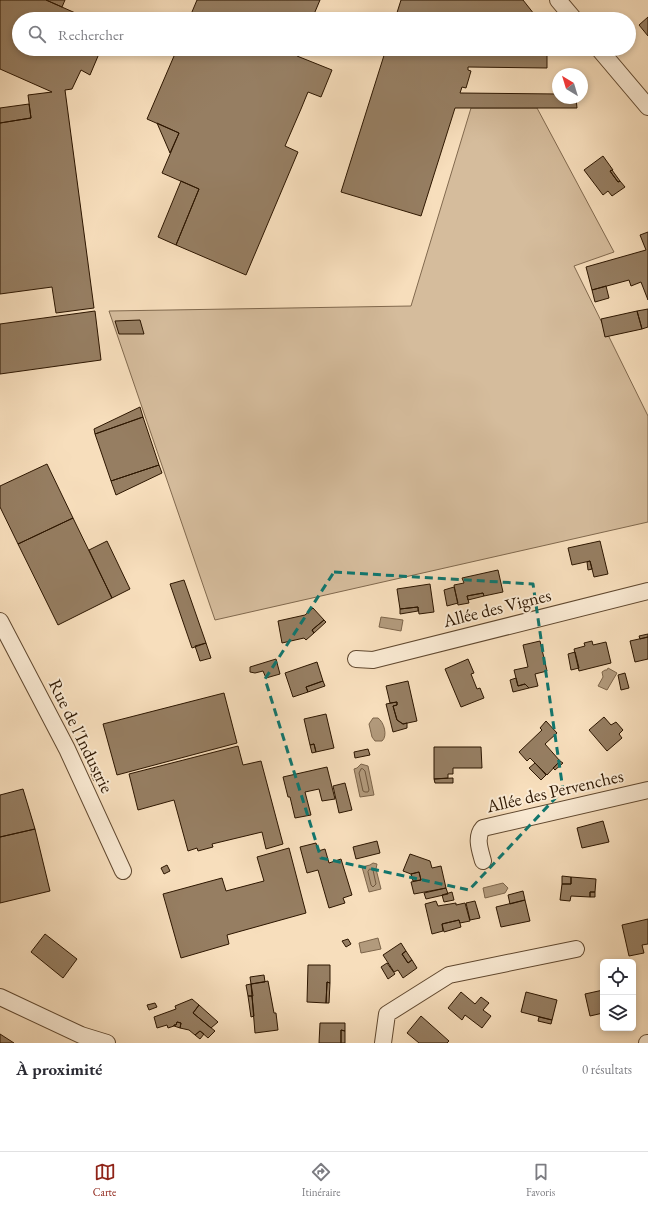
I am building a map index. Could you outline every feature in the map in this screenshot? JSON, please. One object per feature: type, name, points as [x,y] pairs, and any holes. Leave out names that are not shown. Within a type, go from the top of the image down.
[{"type":"street","points":[[558,0],[568,12]]},
{"type":"street","points":[[605,56],[648,107]]},
{"type":"street","name":"Allée des Vignes","points":[[356,659],[373,660],[648,592]]},
{"type":"street","name":"Rue de l'Industrie","points":[[0,621],[71,756],[123,871]]},
{"type":"street","name":"Allée des Pervenches","points":[[483,861],[478,840],[479,832],[483,828],[648,790]]},
{"type":"street","points":[[382,1043],[387,1014],[449,975],[576,949]]},
{"type":"street","points":[[0,997],[81,1035],[107,1043]]},
{"type":"highlighted area","points":[[334,572],[533,584],[563,790],[469,890],[321,858],[265,679]]},
{"type":"shaded area","points":[[471,108],[537,108],[614,252],[574,266],[648,416],[648,522],[215,620],[109,311],[411,306]]},
{"type":"water","points":[[381,617],[403,620],[401,631],[379,627]]},
{"type":"water","points":[[608,668],[617,673],[607,690],[598,686],[603,677],[602,672]]},
{"type":"water","points":[[373,718],[378,718],[383,726],[385,736],[382,741],[375,741],[372,737],[369,724]]},
{"type":"water","points":[[361,764],[368,766],[374,795],[360,797],[354,769]]},
{"type":"water","points":[[373,863],[377,864],[376,869],[381,889],[369,892],[362,867]]},
{"type":"water","points":[[503,883],[508,888],[505,893],[485,898],[483,888]]},
{"type":"water","points":[[378,938],[381,949],[361,953],[359,943]]},
{"type":"building","points":[[0,0],[46,0],[73,12],[12,12],[12,56],[98,56],[90,75],[81,70],[72,89],[65,90],[94,308],[56,313],[52,287],[0,294],[0,123],[31,118],[28,95],[52,92],[0,69]]},
{"type":"building","points":[[46,0],[65,0],[62,7]]},
{"type":"building","points":[[197,0],[320,0],[315,12],[192,12]]},
{"type":"building","points":[[401,0],[523,0],[532,12],[397,12]]},
{"type":"building","points":[[648,17],[648,36],[639,25]]},
{"type":"building","points":[[174,56],[297,56],[332,70],[321,97],[308,92],[285,146],[298,152],[246,275],[176,245],[199,189],[162,173],[179,133],[147,119]]},
{"type":"building","points":[[384,56],[547,56],[547,68],[468,67],[468,70],[471,71],[466,88],[462,87],[460,93],[552,94],[552,104],[577,104],[577,108],[455,108],[421,216],[341,192]]},
{"type":"building","points":[[29,104],[31,118],[0,123],[0,108]]},
{"type":"building","points":[[157,123],[179,133],[170,153]]},
{"type":"building","points":[[603,156],[613,170],[610,171],[618,182],[620,181],[625,187],[612,196],[608,191],[603,195],[584,170]]},
{"type":"building","points":[[612,170],[620,181],[618,182],[610,171]]},
{"type":"building","points":[[181,181],[199,189],[176,245],[158,237]]},
{"type":"building","points":[[648,232],[648,300],[641,282],[631,286],[629,280],[592,290],[586,267],[646,250],[640,235]]},
{"type":"building","points":[[606,286],[609,298],[595,302],[592,290]]},
{"type":"building","points":[[648,309],[648,327],[642,329],[637,311]]},
{"type":"building","points":[[95,311],[101,360],[0,374],[0,324]]},
{"type":"building","points":[[637,311],[642,329],[605,337],[601,319]]},
{"type":"building","points":[[140,320],[144,334],[119,334],[115,321]]},
{"type":"building","points":[[140,407],[143,417],[95,434],[94,429]]},
{"type":"building","points":[[143,417],[159,465],[111,481],[95,434]]},
{"type":"building","points":[[47,464],[73,518],[18,544],[0,507],[0,486]]},
{"type":"building","points":[[159,465],[162,473],[116,495],[111,481]]},
{"type":"building","points":[[73,518],[112,598],[58,625],[18,544]]},
{"type":"building","points":[[107,541],[130,589],[112,598],[89,550]]},
{"type":"building","points":[[600,541],[608,574],[594,577],[590,561],[572,565],[568,548]]},
{"type":"building","points":[[590,561],[592,569],[588,570],[587,562]]},
{"type":"building","points":[[498,570],[503,592],[484,596],[483,593],[467,596],[469,603],[458,605],[454,585],[464,583],[462,578]]},
{"type":"building","points":[[184,580],[206,643],[192,648],[170,584]]},
{"type":"building","points":[[430,584],[434,612],[419,614],[418,607],[400,609],[397,589]]},
{"type":"building","points":[[454,587],[458,603],[447,606],[444,590]]},
{"type":"building","points":[[483,593],[484,596],[468,600],[467,596]]},
{"type":"building","points":[[418,607],[418,611],[400,614],[400,609]]},
{"type":"building","points":[[313,608],[324,620],[312,630],[314,633],[306,640],[304,638],[282,643],[278,621],[305,615]]},
{"type":"building","points":[[324,620],[326,622],[314,633],[312,630]]},
{"type":"building","points":[[648,634],[648,637],[640,639],[639,636]]},
{"type":"building","points":[[648,637],[648,659],[635,662],[630,641]]},
{"type":"building","points":[[540,641],[547,671],[535,674],[538,686],[529,688],[525,684],[518,686],[514,670],[528,667],[523,645]]},
{"type":"building","points":[[592,641],[593,645],[606,642],[611,663],[579,671],[574,649],[585,646],[584,643]]},
{"type":"building","points":[[206,643],[211,658],[200,661],[195,646]]},
{"type":"building","points":[[575,652],[579,668],[571,670],[568,654]]},
{"type":"building","points":[[276,659],[280,674],[266,678],[263,671],[255,673],[250,672],[250,667]]},
{"type":"building","points":[[468,659],[474,673],[471,674],[477,689],[480,688],[484,698],[461,707],[445,669]]},
{"type":"building","points":[[317,662],[323,681],[306,687],[308,692],[293,697],[285,673]]},
{"type":"building","points":[[625,673],[629,688],[621,690],[618,675]]},
{"type":"building","points":[[516,678],[518,686],[525,684],[529,688],[513,692],[510,680]]},
{"type":"building","points":[[323,681],[325,686],[308,692],[306,687]]},
{"type":"building","points":[[408,681],[417,721],[403,724],[397,720],[393,706],[397,705],[397,702],[390,703],[386,686]]},
{"type":"building","points":[[224,693],[237,743],[117,775],[103,724]]},
{"type":"building","points":[[397,702],[397,705],[393,706],[397,720],[403,724],[407,723],[407,728],[393,732],[386,704]]},
{"type":"building","points":[[326,714],[334,748],[316,752],[314,744],[310,745],[304,719]]},
{"type":"building","points":[[604,717],[611,725],[616,722],[623,730],[619,734],[622,738],[607,751],[589,730]]},
{"type":"building","points":[[546,721],[557,733],[545,744],[560,761],[547,775],[530,758],[527,761],[519,752],[542,730],[540,728]]},
{"type":"building","points":[[314,744],[316,752],[312,753],[310,745]]},
{"type":"building","points":[[238,746],[243,765],[261,761],[283,844],[266,849],[262,832],[212,844],[213,847],[198,851],[197,848],[188,851],[174,800],[138,810],[129,774]]},
{"type":"building","points":[[434,747],[481,747],[482,768],[453,768],[453,774],[448,774],[448,778],[434,779]]},
{"type":"building","points":[[368,749],[370,755],[355,758],[354,752]]},
{"type":"building","points":[[560,761],[563,763],[555,770],[553,768]]},
{"type":"building","points":[[535,763],[546,775],[541,780],[529,768]]},
{"type":"building","points":[[327,767],[335,799],[322,801],[319,789],[305,792],[311,815],[295,818],[283,777]]},
{"type":"building","points":[[96,771],[99,779],[94,781],[91,774]]},
{"type":"building","points":[[453,778],[453,783],[435,783],[434,779]]},
{"type":"building","points":[[345,783],[352,810],[339,813],[333,786]]},
{"type":"building","points":[[23,789],[35,829],[0,837],[0,795]]},
{"type":"building","points":[[603,821],[609,842],[582,848],[577,828]]},
{"type":"building","points":[[35,829],[50,891],[0,903],[0,837]]},
{"type":"building","points":[[377,841],[380,853],[356,859],[353,847]]},
{"type":"building","points":[[316,843],[318,851],[325,849],[329,863],[341,859],[352,895],[343,898],[345,903],[329,908],[318,870],[307,873],[300,847]]},
{"type":"building","points":[[289,848],[306,913],[227,935],[229,944],[181,958],[163,894],[222,878],[226,891],[264,881],[257,857]]},
{"type":"building","points":[[410,854],[430,861],[432,868],[441,866],[446,888],[414,894],[411,882],[421,880],[419,872],[411,874],[403,871]]},
{"type":"building","points":[[167,865],[170,871],[164,874],[161,868]]},
{"type":"building","points":[[419,872],[421,880],[413,881],[411,874]]},
{"type":"building","points":[[562,876],[571,877],[571,884],[562,884]]},
{"type":"building","points":[[571,877],[596,879],[595,892],[590,892],[590,897],[571,896],[570,901],[560,900],[562,884],[571,884]]},
{"type":"building","points":[[446,888],[448,894],[426,899],[424,893]]},
{"type":"building","points":[[523,891],[525,900],[510,904],[508,895]]},
{"type":"building","points":[[452,892],[454,900],[444,902],[442,895]]},
{"type":"building","points":[[590,892],[595,892],[595,897],[590,897]]},
{"type":"building","points":[[525,900],[530,921],[501,927],[496,907]]},
{"type":"building","points":[[436,901],[438,906],[465,903],[470,921],[460,923],[459,920],[442,924],[443,931],[432,934],[425,904]]},
{"type":"building","points":[[475,901],[480,918],[470,920],[466,903]]},
{"type":"building","points":[[648,919],[648,944],[642,945],[644,953],[629,956],[622,925]]},
{"type":"building","points":[[459,920],[461,927],[444,932],[442,924]]},
{"type":"building","points":[[45,934],[77,959],[63,978],[31,952]]},
{"type":"building","points":[[348,939],[351,944],[346,947],[342,941]]},
{"type":"building","points":[[401,943],[406,951],[402,954],[408,963],[412,960],[417,968],[403,978],[398,970],[394,972],[383,955]]},
{"type":"building","points":[[406,951],[412,960],[408,963],[402,954]]},
{"type":"building","points":[[387,963],[395,974],[388,979],[381,967]]},
{"type":"building","points":[[308,965],[330,965],[330,983],[327,982],[326,1003],[307,1002]]},
{"type":"building","points":[[264,975],[265,982],[251,984],[250,977]]},
{"type":"building","points":[[268,981],[274,1013],[276,1013],[278,1030],[255,1033],[251,984]]},
{"type":"building","points":[[327,982],[330,983],[329,1003],[326,1003]]},
{"type":"building","points":[[251,984],[253,996],[248,996],[246,985]]},
{"type":"building","points":[[600,991],[600,1014],[590,1016],[585,994]]},
{"type":"building","points":[[461,992],[475,1004],[481,997],[489,1003],[483,1010],[491,1016],[482,1028],[465,1015],[462,1020],[448,1008]]},
{"type":"building","points":[[526,992],[557,1000],[552,1020],[521,1012]]},
{"type":"building","points":[[248,996],[252,996],[254,1016],[251,1017]]},
{"type":"building","points":[[192,999],[199,1005],[193,1013],[215,1031],[208,1038],[200,1031],[195,1035],[189,1030],[180,1028],[181,1023],[177,1022],[176,1025],[168,1028],[167,1025],[157,1028],[154,1017],[176,1009],[175,1006]]},
{"type":"building","points":[[155,1003],[157,1007],[149,1010],[147,1005]]},
{"type":"building","points":[[199,1005],[218,1022],[211,1028],[193,1013]]},
{"type":"building","points":[[421,1016],[449,1041],[447,1043],[419,1043],[407,1033]]},
{"type":"building","points":[[539,1017],[552,1020],[551,1024],[538,1021]]},
{"type":"building","points":[[177,1022],[181,1023],[180,1028],[174,1026]]},
{"type":"building","points":[[320,1023],[345,1023],[345,1031],[341,1030],[341,1043],[319,1043]]},
{"type":"building","points":[[341,1030],[345,1031],[345,1043],[341,1043]]},
{"type":"building","points":[[200,1031],[204,1034],[200,1039],[195,1035]]},
{"type":"building","points":[[0,1034],[14,1043],[0,1043]]}]
